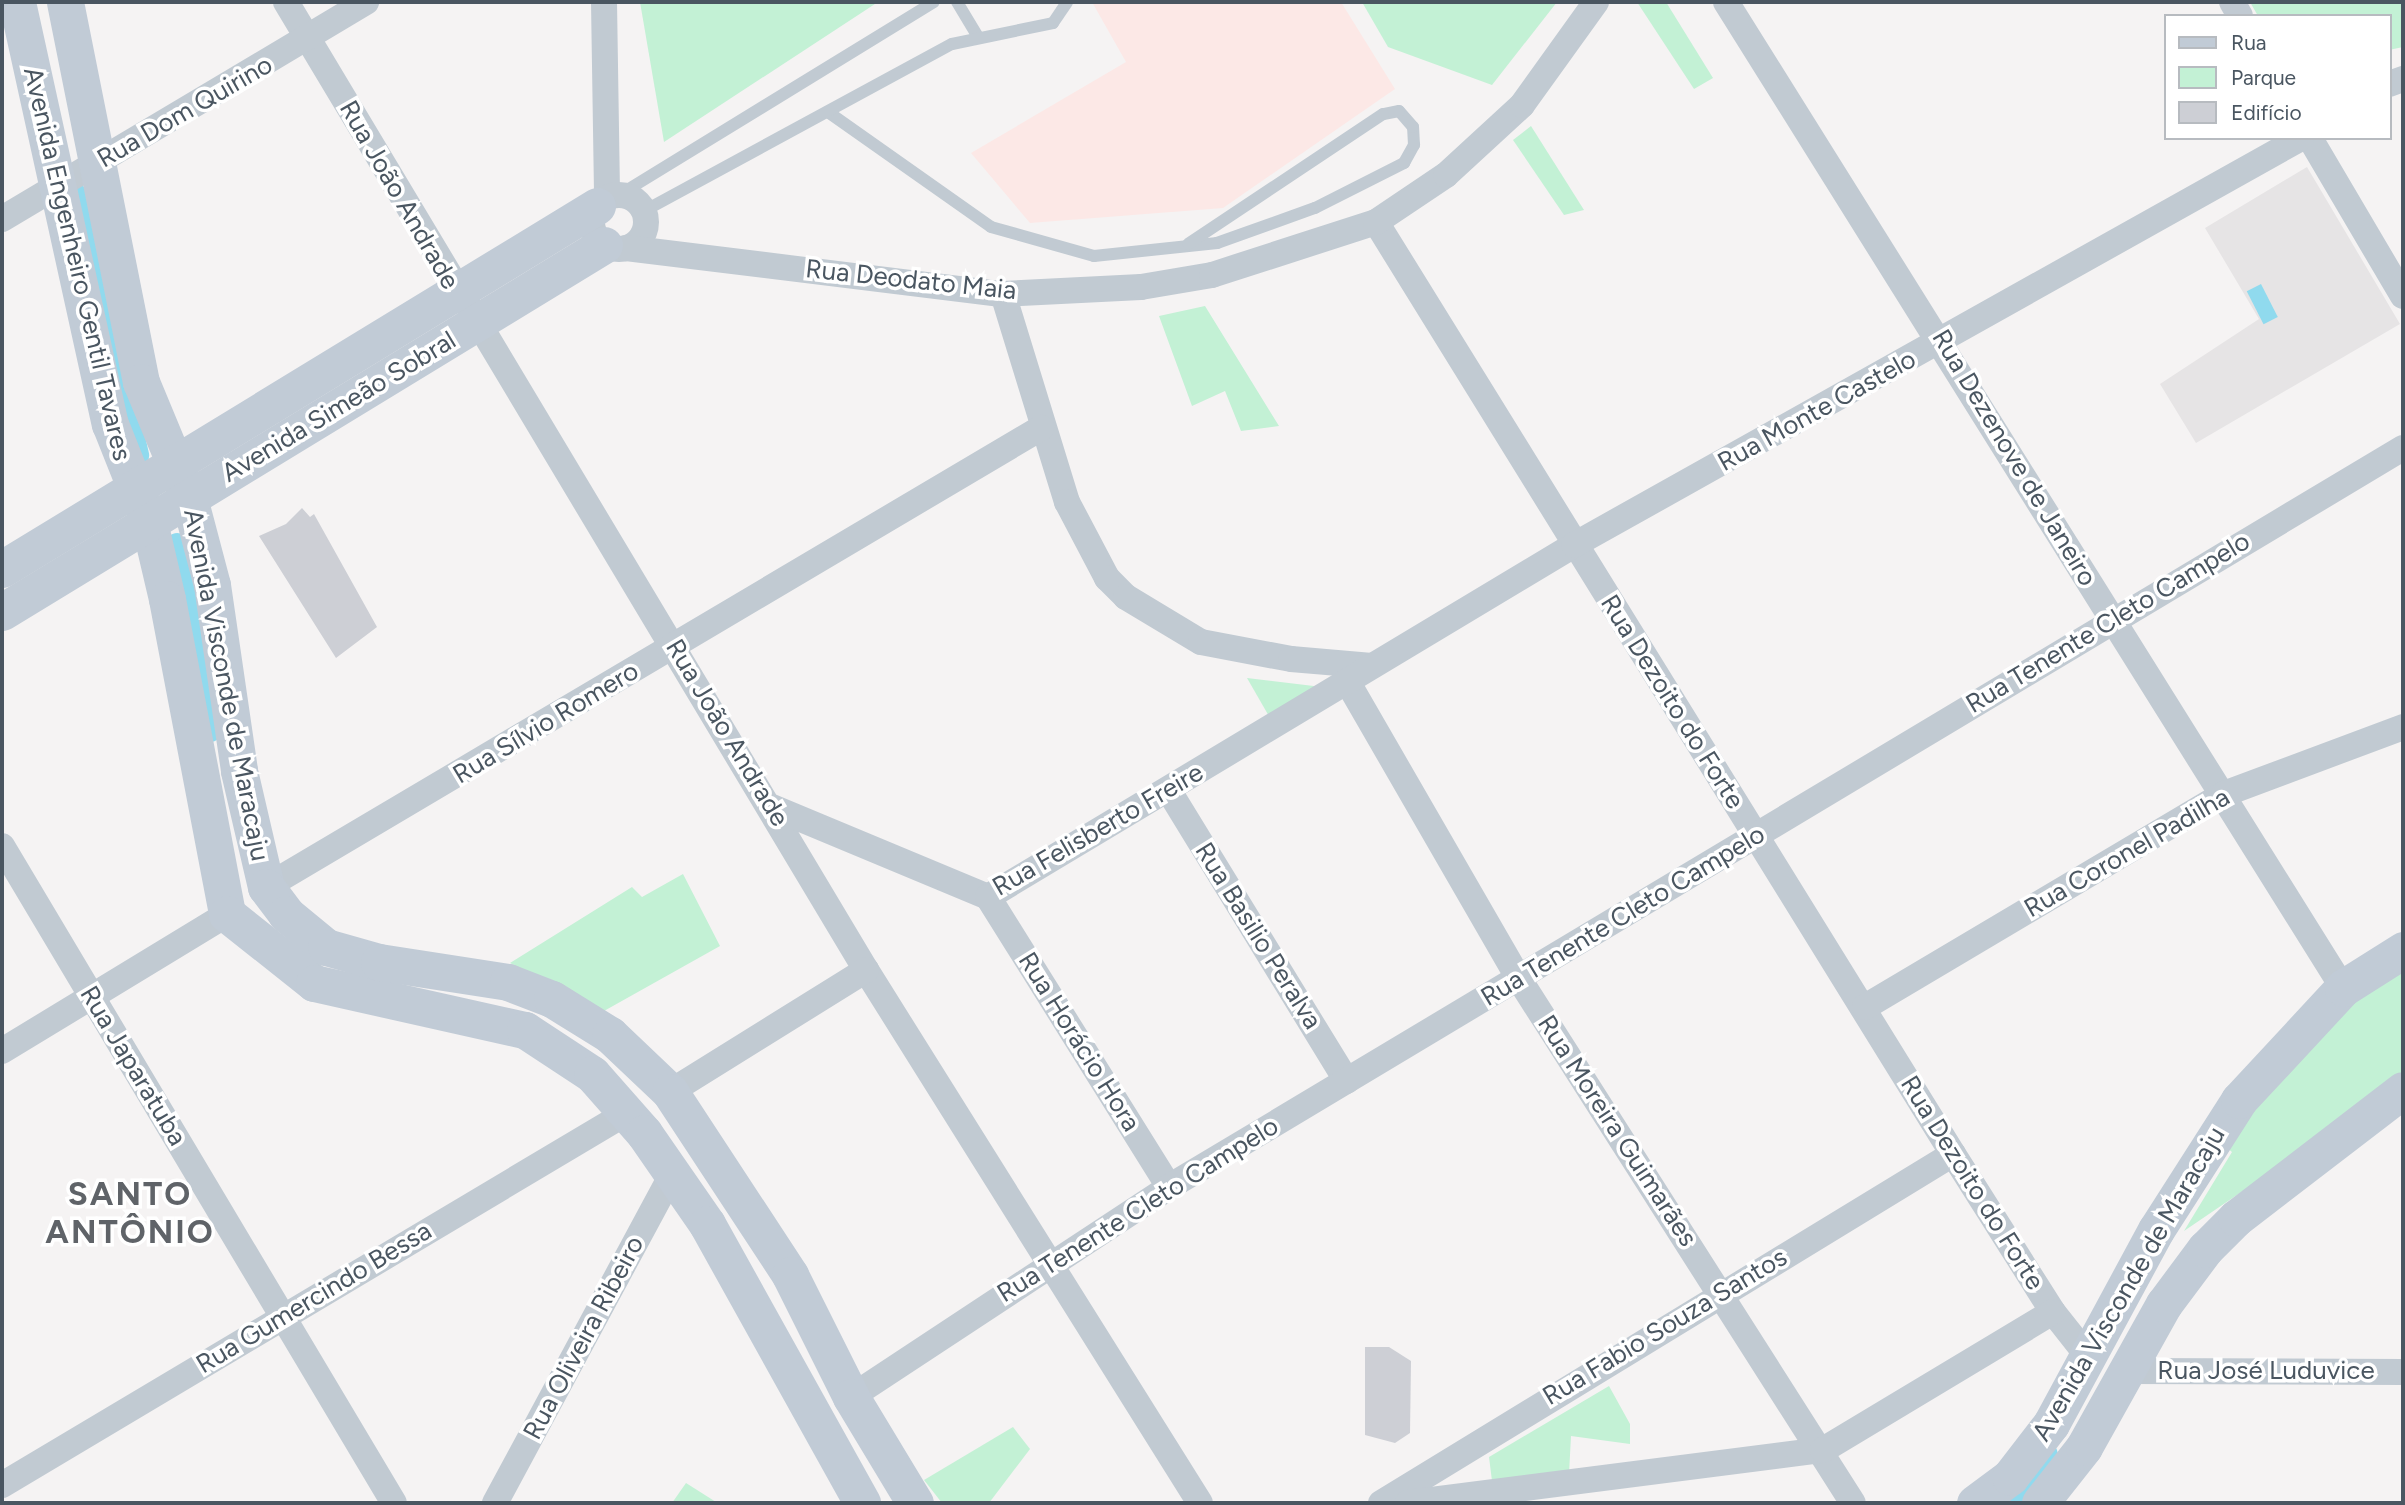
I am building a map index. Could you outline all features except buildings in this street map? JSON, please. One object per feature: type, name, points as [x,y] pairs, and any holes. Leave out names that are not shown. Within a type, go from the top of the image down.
[{"type":"main road","name":"Avenida Engenheiro Gentil Tavares","points":[[17,2],[60,186],[110,424],[131,487],[149,522]]},
{"type":"main road","name":"Avenida Engenheiro Gentil Tavares","points":[[65,2],[141,382],[171,463]]},
{"type":"main road","name":"Avenida Simeão Sobral","points":[[2,612],[189,498],[466,308],[607,199]]},
{"type":"main road","name":"Avenida Simeão Sobral","points":[[2,569],[171,463],[466,308],[615,246]]},
{"type":"main road","name":"Avenida Visconde de Maracaju","points":[[171,463],[189,498],[212,585],[239,771],[266,887],[286,914],[326,947],[379,962],[508,982],[552,999],[610,1035],[670,1091],[790,1275],[851,1397],[915,1503]]},
{"type":"main road","name":"Avenida Visconde de Maracaju","points":[[149,522],[227,914]]},
{"type":"main road","points":[[227,914],[314,983],[534,1035],[592,1074],[628,1112],[673,1172],[741,1279],[862,1503]]},
{"type":"main road","name":"Avenida Visconde de Maracaju","points":[[1975,1503],[2029,1454],[2197,1161],[2239,1100],[2343,988],[2403,950]]},
{"type":"main road","name":"Avenida Visconde de Maracaju","points":[[2040,1503],[2084,1447],[2129,1371],[2164,1304],[2214,1240],[2403,1090]]},
{"type":"street","name":"Rua João Andrade","points":[[286,2],[466,308],[676,646],[866,970],[1171,1462],[1200,1503]]},
{"type":"street","name":"Rua Dom Quirino","points":[[2,219],[309,40],[366,2]]},
{"type":"street","points":[[604,2],[607,199],[593,231],[615,246],[643,234],[644,211],[634,199],[607,199]]},
{"type":"street","name":"Rua Deodato Maia","points":[[615,246],[1003,294],[1141,286],[1212,275],[1376,222],[1446,175],[1497,132],[1555,64],[1596,2]]},
{"type":"street","name":"Rua Dezenove de Janeiro","points":[[1726,2],[1944,342],[2112,619],[2343,988]]},
{"type":"street","name":"Rua Monte Castelo","points":[[1371,666],[1574,545],[2309,140]]},
{"type":"street","points":[[2312,140],[2403,296]]},
{"type":"street","name":"Rua Dezoito do Forte","points":[[1376,222],[1574,545],[1865,1007],[1953,1154],[2053,1312],[2087,1355]]},
{"type":"street","points":[[1003,294],[1041,428],[1078,531],[1107,578],[1126,597],[1201,642],[1268,656],[1371,666]]},
{"type":"street","name":"Rua Sílvio Romero","points":[[266,887],[1041,428]]},
{"type":"street","name":"Rua Tenente Cleto Campelo","points":[[851,1397],[1169,1187],[1519,979],[2112,619],[2403,448]]},
{"type":"street","name":"Rua Felisberto Freire","points":[[772,807],[988,897],[1169,791],[1371,666]]},
{"type":"street","name":"Rua Moreira Guimarães","points":[[1347,681],[1519,979],[1823,1450],[1853,1503]]},
{"type":"street","name":"Rua Coronel Padilha","points":[[1865,1007],[2224,794],[2403,727]]},
{"type":"street","name":"Rua Basilio Peralva","points":[[1169,791],[1347,1081]]},
{"type":"street","name":"Rua Japaratuba","points":[[2,846],[394,1503]]},
{"type":"street","name":"Rua Horácio Hora","points":[[988,897],[1169,1187]]},
{"type":"street","points":[[2,1051],[227,914]]},
{"type":"street","points":[[670,1091],[866,970]]},
{"type":"street","name":"Rua Gumercindo Bessa","points":[[2,1485],[628,1112]]},
{"type":"street","name":"Rua Fabio Souza Santos","points":[[1381,1503],[1721,1292],[1953,1154]]},
{"type":"street","name":"Rua Oliveira Ribeiro","points":[[495,1503],[673,1172]]},
{"type":"street","points":[[1408,1503],[1706,1469],[1823,1450],[2053,1312]]},
{"type":"street","name":"Rua José Luduvice","points":[[2129,1371],[2403,1372]]},
{"type":"street","points":[[1471,1445],[1475,1494]]},
{"type":"street","name":"Rua João Andrade","points":[[1171,1462],[1186,1503]]},
{"type":"lane","points":[[607,199],[934,2]]},
{"type":"lane","points":[[957,2],[978,35]]},
{"type":"lane","points":[[644,211],[978,35],[1053,23],[1067,2]]},
{"type":"lane","points":[[828,112],[990,228],[1094,256],[1217,243],[1315,208],[1404,163],[1414,145],[1413,127],[1398,111],[1383,114],[1188,244]]},
{"type":"shaded area","points":[[1092,2],[1341,2],[1395,89],[1223,208],[1030,223],[971,153],[1126,62]]},
{"type":"shaded area","points":[[2307,167],[2400,324],[2196,443],[2160,384],[2259,319],[2205,228]]},
{"type":"green space","points":[[640,2],[878,2],[664,142]]},
{"type":"green space","points":[[1362,2],[1557,2],[1492,85],[1388,47]]},
{"type":"green space","points":[[1637,2],[1666,2],[1713,78],[1694,89]]},
{"type":"green space","points":[[2250,2],[2403,2],[2403,47],[2391,50],[2391,14],[2257,14]]},
{"type":"green space","points":[[1531,126],[1584,210],[1564,215],[1513,140]]},
{"type":"green space","points":[[1205,306],[1279,426],[1241,431],[1225,391],[1192,406],[1159,316]]},
{"type":"green space","points":[[1247,678],[1322,687],[1270,718]]},
{"type":"green space","points":[[683,874],[720,946],[604,1011],[510,963],[632,887],[642,897]]},
{"type":"green space","points":[[2403,962],[2403,1082],[2184,1231],[2232,1152],[2222,1144],[2290,1051]]},
{"type":"green space","points":[[1609,1386],[1630,1424],[1630,1444],[1571,1436],[1569,1474],[1492,1481],[1489,1457]]},
{"type":"green space","points":[[1013,1427],[1030,1449],[989,1503],[942,1503],[924,1480]]},
{"type":"green space","points":[[686,1483],[716,1502],[672,1503]]},
{"type":"water","points":[[2261,284],[2278,317],[2264,324],[2247,291]]},
{"type":"waterway","points":[[78,197],[137,455]]},
{"type":"waterway","points":[[177,545],[210,730]]},
{"type":"waterway","points":[[2009,1503],[2046,1454]]},
{"type":"district","name":"SANTO ANTÔNIO","points":[[130,1213]]}]
